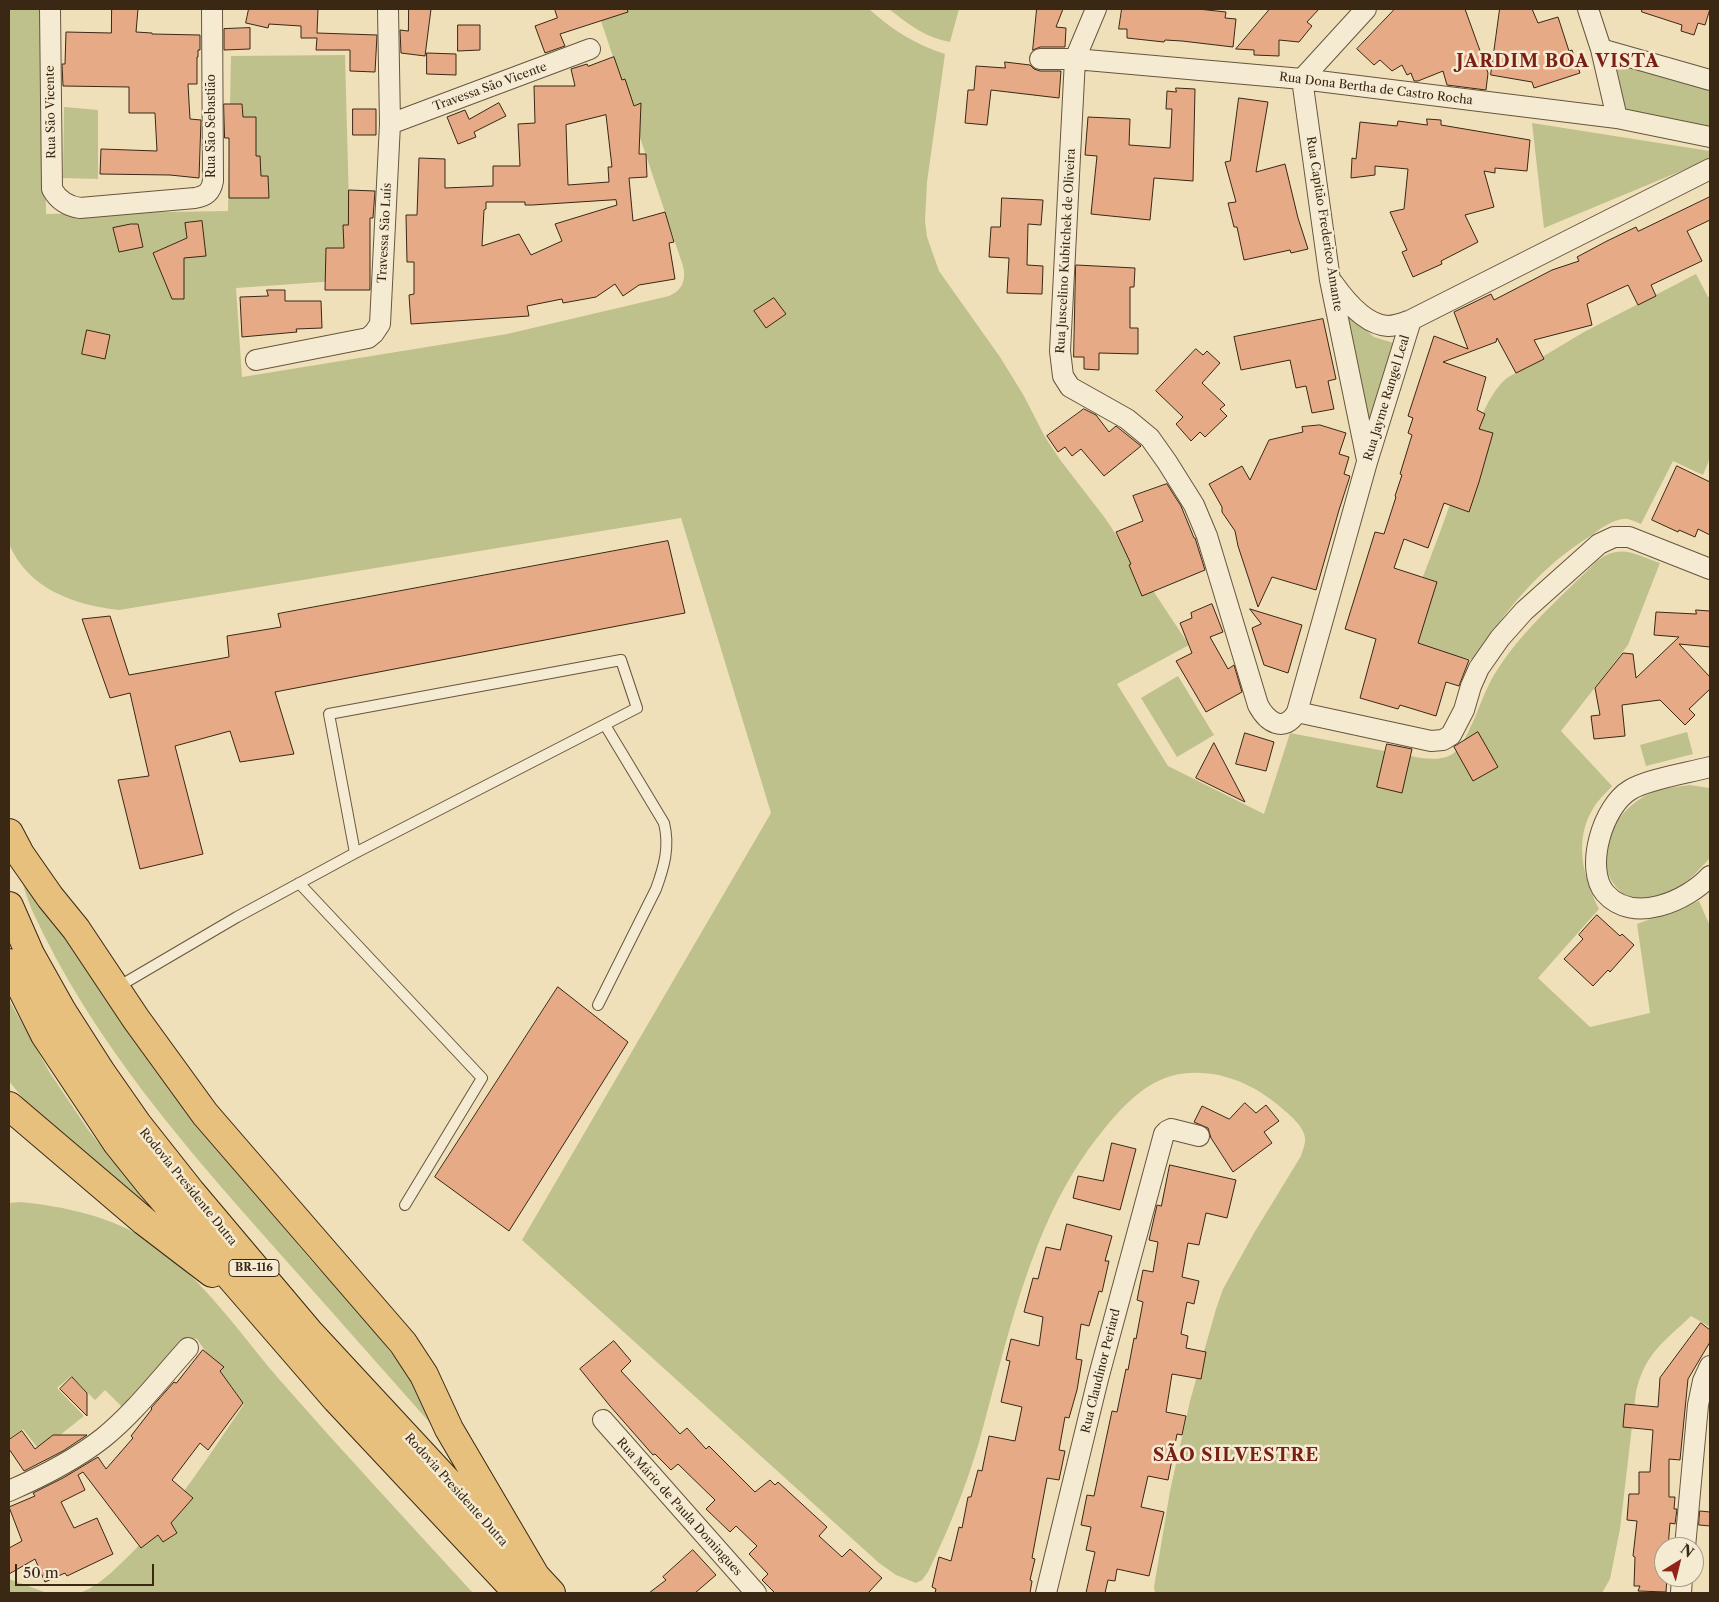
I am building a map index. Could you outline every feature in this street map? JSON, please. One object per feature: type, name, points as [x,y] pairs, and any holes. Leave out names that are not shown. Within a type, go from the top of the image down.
[{"type":"highway","points":[[9,833],[20,854],[50,897],[76,929],[167,1064],[205,1114],[403,1343],[424,1375],[450,1429],[535,1588]]},
{"type":"highway","name":"Rodovia Presidente Dutra","points":[[9,906],[30,954],[62,1011],[101,1072],[144,1133],[191,1192],[310,1332],[535,1588]]},
{"type":"highway","name":"Rodovia Presidente Dutra","points":[[9,963],[44,1035],[117,1143],[149,1183],[336,1399],[535,1588]]},
{"type":"highway","points":[[13,1115],[144,1221],[257,1308]]},
{"type":"street","name":"Rua São Vicente","points":[[50,9],[52,189],[62,202],[70,206]]},
{"type":"street","name":"Rua São Sebastião","points":[[70,206],[80,208],[195,198],[211,190],[213,181],[212,9]]},
{"type":"street","name":"Travessa São Luís","points":[[256,360],[365,338],[374,333],[378,327],[381,317],[390,124],[388,9]]},
{"type":"street","name":"Rua Juscelino Kubitchek de Oliveira","points":[[1096,9],[1075,59],[1060,351],[1063,376],[1070,387],[1126,418],[1150,438],[1167,462],[1194,506],[1207,536],[1258,705],[1264,716],[1277,723],[1288,723],[1297,712]]},
{"type":"street","points":[[1302,79],[1366,9]]},
{"type":"street","points":[[1588,9],[1601,50],[1618,118]]},
{"type":"street","name":"Travessa São Vicente","points":[[390,124],[590,49]]},
{"type":"street","points":[[1601,50],[1710,80]]},
{"type":"street","name":"Rua Dona Bertha de Castro Rocha","points":[[1040,59],[1075,59],[1302,79],[1618,118],[1710,137]]},
{"type":"street","name":"Rua Capitão Frederico Amante","points":[[1302,79],[1330,280],[1367,462]]},
{"type":"street","name":"Rua Jayme Rangel Leal","points":[[1297,712],[1367,462],[1411,320],[1710,169]]},
{"type":"street","points":[[1330,280],[1357,310],[1376,323],[1390,326],[1400,325],[1411,320]]},
{"type":"street","points":[[1297,712],[1431,741],[1443,740],[1451,735],[1455,729],[1479,668],[1500,638],[1524,611],[1599,544],[1614,537],[1629,537],[1710,569]]},
{"type":"street","points":[[1704,769],[1647,783],[1630,790],[1622,796],[1604,824],[1597,849],[1598,873],[1600,886],[1612,899],[1625,906],[1641,908],[1660,906],[1678,900],[1697,888],[1710,876]]},
{"type":"street","name":"Rua Claudinor Periard","points":[[1046,1593],[1098,1378],[1160,1150],[1167,1130],[1171,1129],[1199,1136]]},
{"type":"street","points":[[9,1492],[67,1461],[104,1437],[188,1348]]},
{"type":"street","points":[[1686,1537],[1698,1405],[1702,1381],[1710,1366]]},
{"type":"street","name":"Rua Mário de Paula Domingues","points":[[603,1420],[756,1593]]},
{"type":"lane","points":[[116,989],[237,917],[354,853],[637,708],[621,660],[329,714],[354,853]]},
{"type":"lane","points":[[598,1005],[656,889],[663,869],[667,842],[664,823],[605,724]]},
{"type":"lane","points":[[299,883],[482,1078],[405,1205]]},
{"type":"green space","points":[[9,9],[44,9],[46,214],[228,211],[231,56],[345,55],[351,280],[236,288],[242,377],[507,334],[669,296],[678,291],[684,280],[683,266],[597,9],[869,9],[904,36],[945,54],[927,182],[925,221],[927,237],[939,271],[1000,357],[1024,396],[1045,437],[1061,461],[1105,518],[1189,645],[1117,684],[1168,766],[1264,814],[1290,733],[1421,758],[1447,757],[1454,753],[1466,737],[1489,684],[1516,644],[1596,562],[1612,553],[1627,552],[1660,563],[1628,645],[1561,731],[1612,786],[1596,804],[1588,820],[1582,845],[1585,871],[1599,909],[1538,978],[1590,1027],[1650,1013],[1637,924],[1699,901],[1710,926],[1710,1327],[1691,1316],[1657,1349],[1650,1358],[1640,1379],[1636,1392],[1620,1529],[1610,1579],[1602,1593],[1155,1593],[1154,1587],[1170,1491],[1190,1401],[1216,1309],[1223,1289],[1254,1233],[1301,1156],[1305,1142],[1301,1127],[1288,1113],[1260,1092],[1232,1079],[1202,1073],[1186,1073],[1158,1081],[1135,1096],[1124,1106],[1088,1150],[1052,1213],[1037,1246],[1014,1315],[980,1439],[961,1497],[928,1572],[922,1580],[916,1583],[896,1575],[879,1563],[522,1240],[771,813],[681,518],[119,610],[102,608],[69,599],[40,583],[17,560],[9,544]]},
{"type":"green space","points":[[889,9],[959,9],[950,42],[925,34]]},
{"type":"green space","points":[[1601,50],[1710,82],[1710,136],[1617,118]]},
{"type":"green space","points":[[64,107],[98,110],[98,179],[63,178]]},
{"type":"green space","points":[[1532,123],[1710,151],[1710,159],[1544,228]]},
{"type":"green space","points":[[1696,274],[1708,297],[1710,296],[1710,458],[1703,475],[1673,461],[1641,524],[1627,519],[1615,521],[1573,547],[1540,575],[1526,590],[1499,623],[1474,660],[1396,642],[1439,535],[1474,434],[1489,401],[1498,388],[1507,378],[1584,332]]},
{"type":"green space","points":[[1345,313],[1374,337],[1397,344],[1366,437]]},
{"type":"green space","points":[[1178,676],[1214,735],[1177,757],[1141,698]]},
{"type":"green space","points":[[1687,732],[1693,754],[1646,766],[1640,745]]},
{"type":"green space","points":[[1689,785],[1710,788],[1710,858],[1695,874],[1673,891],[1655,898],[1645,899],[1626,895],[1612,882],[1605,861],[1607,841],[1611,831],[1624,813],[1640,799],[1658,790]]},
{"type":"green space","points":[[16,861],[154,1069],[308,1257],[361,1314],[404,1369],[448,1443],[253,1224],[147,1096],[83,1005],[56,958],[31,908]]},
{"type":"green space","points":[[9,1000],[50,1073],[89,1131],[161,1221],[29,1106],[9,1081]]},
{"type":"green space","points":[[19,1202],[71,1210],[122,1226],[152,1243],[170,1257],[204,1289],[278,1378],[473,1593],[79,1593],[106,1577],[151,1532],[184,1491],[244,1404],[196,1338],[124,1409],[105,1390],[95,1400],[71,1376],[57,1388],[84,1416],[40,1451],[23,1429],[9,1439],[9,1203]]},
{"type":"green space","points":[[9,1579],[47,1593],[9,1593]]},
{"type":"building","points":[[112,9],[138,9],[136,32],[200,35],[200,50],[198,50],[197,57],[197,84],[188,84],[190,119],[201,120],[199,178],[170,175],[100,174],[101,149],[157,151],[155,113],[129,113],[129,87],[63,86],[62,64],[65,64],[66,32],[111,33]]},
{"type":"building","points":[[249,9],[318,9],[317,33],[377,35],[375,72],[350,71],[350,50],[316,50],[317,38],[301,38],[301,26],[269,24],[268,28],[246,23]]},
{"type":"building","points":[[409,9],[431,9],[425,56],[401,53],[400,30],[408,31]]},
{"type":"building","points":[[555,9],[627,9],[628,12],[560,34],[565,46],[545,53],[535,26],[557,18]]},
{"type":"building","points":[[1037,9],[1063,9],[1056,27],[1066,28],[1065,47],[1040,47],[1033,50]]},
{"type":"building","points":[[1122,9],[1198,9],[1226,12],[1225,18],[1236,19],[1233,47],[1182,41],[1165,40],[1164,42],[1127,38],[1127,29],[1119,29]]},
{"type":"building","points":[[1270,9],[1319,9],[1307,22],[1312,26],[1299,42],[1279,40],[1279,56],[1254,55],[1254,50],[1236,49]]},
{"type":"building","points":[[1395,9],[1465,9],[1488,73],[1486,90],[1447,85],[1443,71],[1414,81],[1411,73],[1407,75],[1402,65],[1392,71],[1380,60],[1374,65],[1357,49]]},
{"type":"building","points":[[1500,9],[1532,9],[1538,23],[1558,17],[1569,51],[1572,50],[1580,73],[1534,88],[1532,82],[1491,75]]},
{"type":"building","points":[[1642,9],[1710,9],[1705,25],[1698,23],[1694,35],[1681,31],[1682,25],[1642,12]]},
{"type":"building","points":[[458,25],[480,25],[480,50],[458,51]]},
{"type":"building","points":[[250,28],[250,49],[224,50],[224,29]]},
{"type":"building","points":[[427,53],[456,54],[456,75],[427,74]]},
{"type":"building","points":[[614,57],[622,80],[625,79],[634,106],[641,103],[639,154],[646,154],[647,177],[629,178],[633,221],[665,212],[674,242],[669,243],[675,279],[639,285],[623,296],[615,284],[596,297],[563,303],[562,299],[527,306],[529,316],[411,324],[409,295],[414,294],[414,262],[407,262],[406,215],[417,215],[419,158],[445,159],[445,188],[493,186],[493,166],[520,166],[518,124],[535,123],[534,86],[575,86],[571,69],[587,64],[588,66]],"holes":[[[606,115],[612,167],[608,167],[609,182],[568,185],[566,125]],[[616,200],[617,205],[555,224],[562,241],[531,255],[519,234],[482,246],[486,202],[525,202],[525,205],[532,205]]]},
{"type":"building","points":[[1005,62],[1030,65],[1040,71],[1061,71],[1059,98],[991,90],[987,125],[965,123],[968,90],[974,90],[976,66],[1005,68]]},
{"type":"building","points":[[1176,88],[1195,89],[1193,181],[1154,178],[1150,220],[1091,214],[1097,156],[1085,155],[1088,117],[1130,119],[1129,145],[1170,148],[1172,109],[1166,109],[1167,91],[1176,92]]},
{"type":"building","points":[[1239,98],[1268,102],[1256,172],[1285,164],[1298,218],[1308,249],[1291,253],[1290,250],[1244,260],[1237,227],[1234,227],[1228,203],[1236,202],[1225,162],[1230,161]]},
{"type":"building","points":[[499,103],[506,116],[474,132],[476,137],[458,144],[447,117],[465,110],[469,119]]},
{"type":"building","points":[[224,104],[242,104],[243,117],[256,117],[256,156],[260,156],[261,176],[268,176],[269,198],[229,198],[229,138],[225,138]]},
{"type":"building","points":[[353,109],[376,109],[376,135],[353,135]]},
{"type":"building","points":[[1427,119],[1441,120],[1441,125],[1530,140],[1527,171],[1495,168],[1495,173],[1484,171],[1494,207],[1465,215],[1478,242],[1441,261],[1442,264],[1413,277],[1402,252],[1407,250],[1390,212],[1404,209],[1408,169],[1375,166],[1375,175],[1351,178],[1352,158],[1356,159],[1360,122],[1397,126],[1398,121],[1427,125]]},
{"type":"building","points":[[349,190],[375,191],[373,218],[370,218],[370,290],[325,290],[326,248],[344,248],[343,225],[348,225]]},
{"type":"building","points":[[1710,197],[1710,220],[1687,231],[1702,261],[1651,285],[1656,296],[1638,305],[1628,285],[1587,304],[1592,325],[1534,340],[1544,359],[1516,373],[1497,338],[1496,342],[1443,362],[1486,377],[1477,410],[1485,414],[1479,429],[1493,433],[1469,512],[1444,503],[1428,548],[1404,539],[1394,568],[1437,582],[1418,643],[1469,660],[1459,686],[1446,682],[1436,716],[1400,705],[1398,709],[1360,698],[1376,639],[1345,629],[1375,532],[1384,534],[1396,497],[1402,475],[1400,474],[1412,435],[1408,433],[1413,418],[1408,416],[1434,336],[1468,349],[1454,312],[1491,294],[1494,300],[1552,270],[1579,261],[1577,257],[1636,227],[1638,231]]},
{"type":"building","points":[[1002,198],[1043,200],[1041,225],[1028,224],[1027,265],[1043,266],[1042,294],[1007,293],[1009,258],[989,257],[991,227],[1000,227]]},
{"type":"building","points":[[202,221],[206,256],[184,258],[184,299],[172,299],[153,253],[187,238],[185,223]]},
{"type":"building","points":[[138,224],[143,247],[119,252],[113,228]]},
{"type":"building","points":[[1076,265],[1135,268],[1134,287],[1130,287],[1130,328],[1138,328],[1138,354],[1099,353],[1099,370],[1084,369],[1084,357],[1074,357]]},
{"type":"building","points":[[267,290],[285,290],[285,301],[321,301],[322,328],[296,329],[297,332],[242,337],[240,297],[268,296]]},
{"type":"building","points":[[774,298],[786,314],[766,328],[754,311]]},
{"type":"building","points":[[1323,319],[1336,379],[1328,381],[1334,409],[1312,413],[1306,386],[1296,388],[1290,360],[1241,370],[1234,337]]},
{"type":"building","points":[[87,330],[110,335],[105,359],[82,354]]},
{"type":"building","points":[[1196,349],[1203,355],[1207,351],[1220,363],[1202,383],[1225,405],[1220,409],[1227,416],[1205,437],[1200,432],[1191,441],[1176,424],[1183,417],[1156,391]]},
{"type":"building","points":[[1084,409],[1096,415],[1109,432],[1116,426],[1141,446],[1104,476],[1081,449],[1072,456],[1065,447],[1058,452],[1047,436]]},
{"type":"building","points":[[1320,425],[1346,433],[1339,454],[1349,457],[1344,474],[1350,476],[1316,590],[1272,577],[1258,607],[1235,531],[1222,512],[1222,507],[1209,484],[1242,466],[1250,480],[1269,440],[1303,432],[1302,427]]},
{"type":"building","points":[[1677,466],[1710,482],[1710,535],[1698,529],[1695,537],[1679,530],[1678,532],[1652,520]]},
{"type":"building","points":[[1167,484],[1181,506],[1195,538],[1205,570],[1142,596],[1129,565],[1131,564],[1116,532],[1143,521],[1133,496]]},
{"type":"building","points":[[668,541],[685,613],[275,692],[294,754],[240,762],[230,731],[175,746],[203,854],[140,869],[118,780],[149,776],[130,693],[110,698],[82,619],[110,616],[129,675],[229,657],[227,636],[281,627],[278,614]]},
{"type":"building","points":[[1212,604],[1223,632],[1210,637],[1228,669],[1234,665],[1242,692],[1206,712],[1176,661],[1192,653],[1180,623],[1192,618],[1191,613]]},
{"type":"building","points":[[1250,609],[1302,625],[1288,673],[1264,665],[1252,628],[1261,624]]},
{"type":"building","points":[[1696,610],[1710,611],[1710,647],[1679,644],[1710,677],[1710,689],[1689,709],[1695,715],[1685,725],[1660,700],[1622,705],[1625,736],[1594,739],[1591,716],[1600,715],[1595,688],[1623,653],[1633,654],[1636,678],[1679,637],[1654,635],[1656,612],[1696,614]]},
{"type":"building","points":[[1478,732],[1498,767],[1473,781],[1454,747]]},
{"type":"building","points":[[1245,733],[1274,742],[1266,771],[1236,764]]},
{"type":"building","points":[[1214,743],[1245,802],[1196,778]]},
{"type":"building","points":[[1387,744],[1412,749],[1402,793],[1377,787]]},
{"type":"building","points":[[1597,915],[1620,936],[1622,934],[1634,945],[1610,972],[1608,970],[1593,986],[1564,959],[1583,939],[1579,935]]},
{"type":"building","points":[[558,987],[628,1042],[509,1231],[435,1177]]},
{"type":"building","points":[[1245,1103],[1256,1113],[1266,1105],[1279,1121],[1264,1132],[1272,1143],[1233,1172],[1211,1138],[1208,1128],[1194,1122],[1202,1106],[1229,1119]]},
{"type":"building","points":[[1112,1143],[1136,1149],[1120,1210],[1073,1198],[1078,1176],[1103,1181]]},
{"type":"building","points":[[1170,1165],[1236,1180],[1227,1218],[1206,1213],[1199,1245],[1188,1243],[1182,1277],[1199,1281],[1194,1304],[1187,1302],[1181,1334],[1188,1336],[1186,1348],[1206,1352],[1201,1379],[1172,1374],[1166,1412],[1186,1416],[1182,1435],[1177,1434],[1168,1480],[1148,1476],[1141,1507],[1164,1512],[1149,1576],[1117,1569],[1115,1581],[1108,1580],[1105,1593],[1086,1593],[1095,1552],[1086,1550],[1091,1527],[1081,1525],[1087,1495],[1094,1496],[1112,1411],[1117,1412],[1134,1338],[1136,1339],[1143,1302],[1137,1300],[1143,1270],[1153,1272],[1158,1242],[1149,1240],[1157,1205],[1161,1206]]},
{"type":"building","points":[[1067,1224],[1112,1236],[1105,1261],[1109,1261],[1102,1292],[1099,1291],[1089,1326],[1081,1324],[1076,1359],[1082,1360],[1077,1390],[1069,1418],[1065,1417],[1059,1450],[1065,1451],[1059,1480],[1047,1478],[1032,1558],[1035,1559],[1030,1580],[1032,1581],[1030,1593],[935,1593],[936,1589],[932,1587],[939,1557],[951,1561],[959,1527],[962,1528],[968,1497],[971,1497],[978,1470],[982,1471],[989,1436],[1015,1441],[1022,1407],[1001,1402],[1010,1361],[1006,1360],[1011,1339],[1039,1346],[1043,1317],[1024,1312],[1033,1278],[1038,1279],[1046,1247],[1060,1250]]},
{"type":"building","points":[[1701,1323],[1710,1330],[1710,1342],[1688,1379],[1680,1460],[1669,1459],[1669,1497],[1675,1497],[1674,1509],[1677,1509],[1675,1524],[1670,1523],[1669,1537],[1654,1537],[1654,1587],[1666,1587],[1666,1592],[1638,1591],[1640,1586],[1634,1586],[1635,1557],[1633,1556],[1637,1521],[1627,1520],[1629,1494],[1639,1494],[1639,1472],[1650,1472],[1653,1430],[1623,1427],[1625,1404],[1658,1407],[1660,1378]]},
{"type":"building","points":[[614,1341],[631,1361],[621,1371],[680,1434],[687,1428],[706,1449],[709,1446],[755,1492],[770,1480],[775,1485],[778,1482],[827,1527],[819,1536],[842,1557],[850,1549],[882,1578],[868,1593],[775,1593],[762,1580],[768,1574],[749,1554],[757,1546],[736,1526],[730,1532],[706,1509],[715,1500],[678,1464],[671,1470],[655,1454],[653,1455],[580,1369]]},
{"type":"building","points":[[203,1350],[224,1367],[220,1371],[243,1403],[208,1450],[200,1443],[172,1480],[193,1498],[171,1523],[177,1533],[163,1542],[158,1535],[141,1548],[83,1472],[78,1475],[85,1490],[61,1502],[74,1528],[97,1518],[113,1554],[67,1576],[65,1573],[45,1582],[35,1559],[9,1574],[9,1548],[22,1541],[9,1507],[35,1496],[33,1493],[98,1457],[106,1469],[133,1438],[131,1436],[151,1408],[174,1382],[176,1383]]},
{"type":"building","points":[[72,1377],[87,1393],[87,1416],[60,1389]]},
{"type":"building","points":[[22,1431],[35,1449],[53,1435],[87,1435],[63,1451],[24,1471],[9,1449],[9,1440]]},
{"type":"building","points":[[1700,1511],[1710,1512],[1710,1526],[1699,1525]]},
{"type":"building","points":[[693,1550],[716,1575],[695,1593],[649,1593],[666,1580],[663,1577]]},
{"type":"district","name":"JARDIM BOA VISTA","points":[[1558,62]]},
{"type":"district","name":"SÃO SILVESTRE","points":[[1236,1456]]}]
